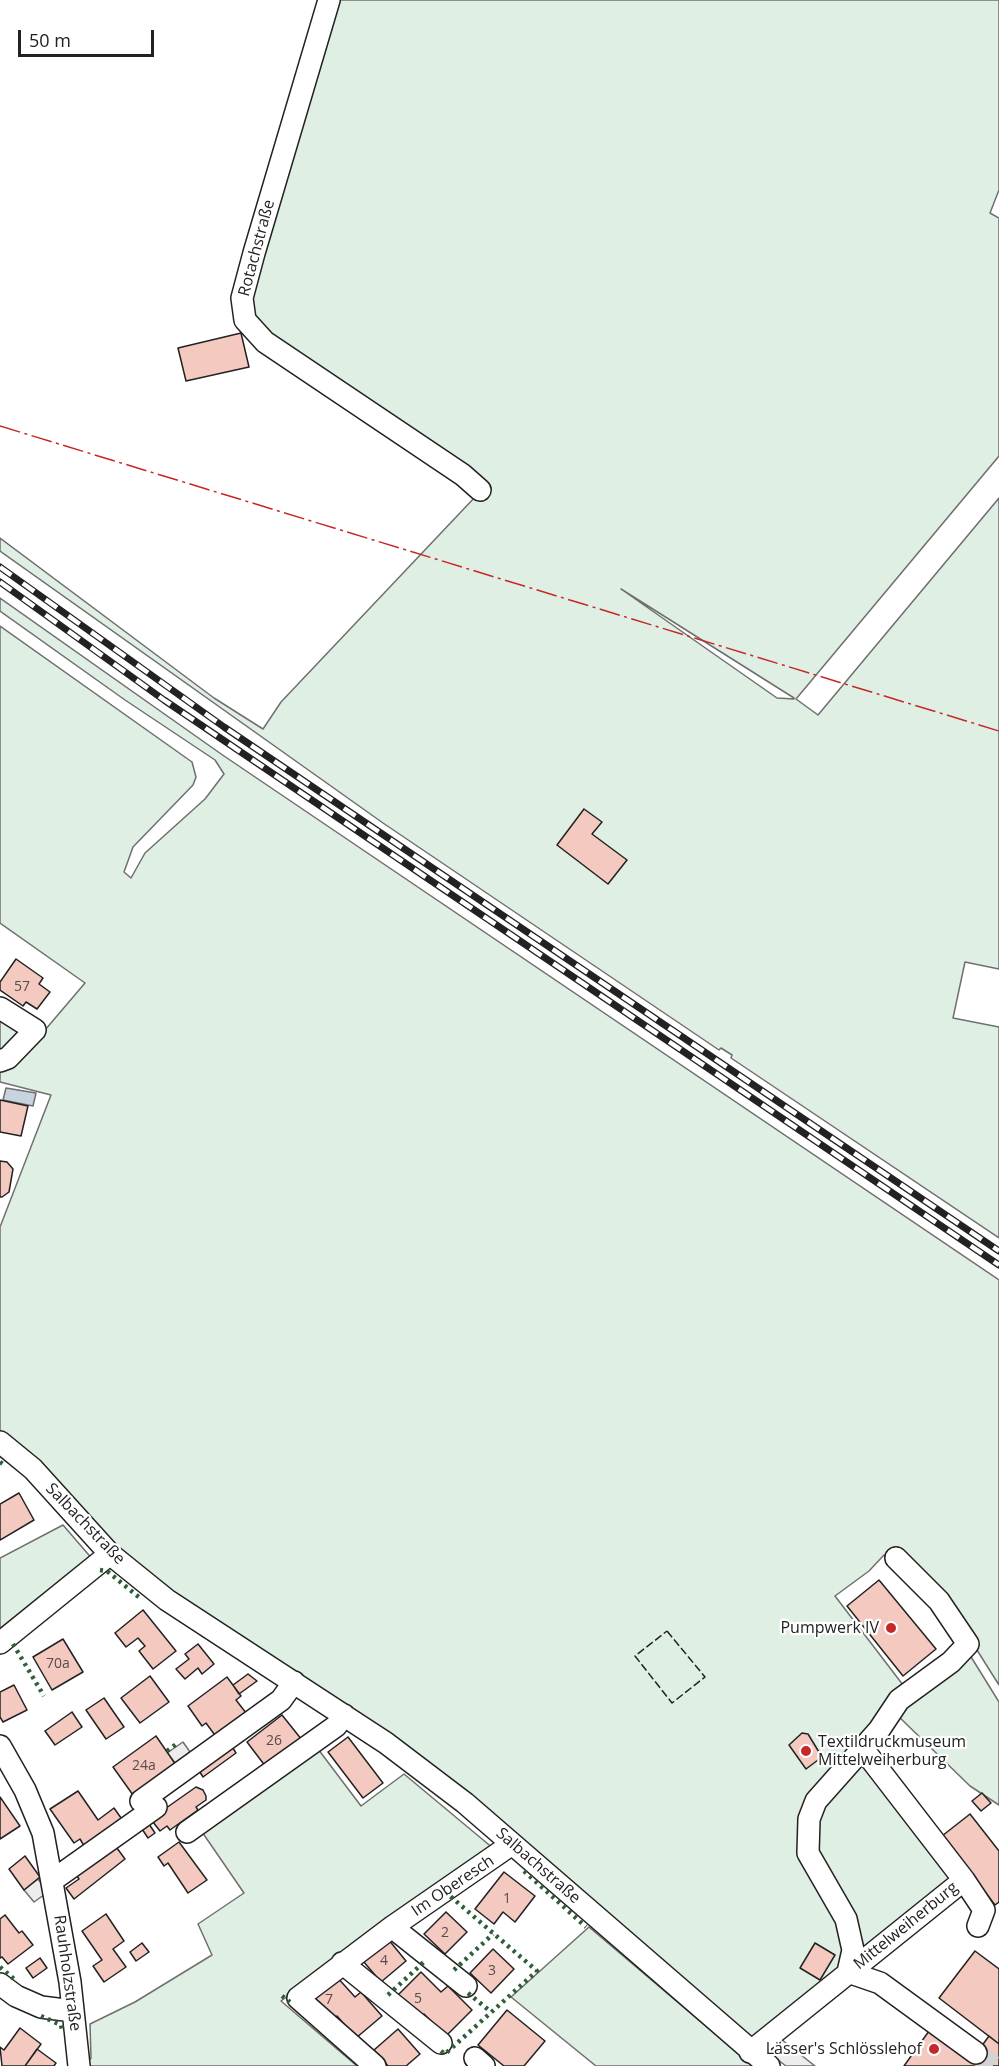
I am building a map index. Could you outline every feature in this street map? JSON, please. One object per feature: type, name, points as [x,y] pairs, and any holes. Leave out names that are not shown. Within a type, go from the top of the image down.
[{"type":"street","name":"Rotachstraße","points":[[329,0],[242,298],[245,320],[265,342],[463,475],[480,490]]},
{"type":"street","points":[[0,1008],[35,1030],[8,1058],[0,1061]]},
{"type":"street","name":"Salbachstraße","points":[[0,1442],[33,1469],[110,1554],[167,1600],[386,1743],[465,1803],[750,2052],[769,2066]]},
{"type":"street","points":[[0,1643],[110,1554]]},
{"type":"street","name":"Mittelweiherburg","points":[[848,1972],[853,1950],[846,1919],[808,1853],[809,1819],[816,1801],[863,1749],[899,1700],[951,1662],[968,1644],[939,1601],[896,1558]]},
{"type":"street","points":[[53,1880],[281,1700],[294,1682]]},
{"type":"street","points":[[187,1832],[336,1726],[344,1715]]},
{"type":"street","name":"Rauhholzstraße","points":[[0,1746],[25,1790],[43,1833],[53,1880],[79,2066]]},
{"type":"street","name":"Mittelweiherburg","points":[[863,1749],[964,1880],[987,1916]]},
{"type":"street","name":"Im Oberesch","points":[[375,2066],[297,1998],[392,1927],[513,1844]]},
{"type":"street","name":"Mittelweiherburg","points":[[750,2052],[964,1880]]},
{"type":"street","name":"Im Oberesch","points":[[392,1927],[466,1986]]},
{"type":"street","points":[[342,1963],[441,2043]]},
{"type":"street","points":[[848,1972],[880,1983],[976,2053]]},
{"type":"street","points":[[0,1984],[16,1996],[41,2007],[73,2011]]},
{"type":"green space","points":[[336,0],[999,0],[999,190],[990,213],[999,218],[999,456],[796,699],[818,715],[999,498],[999,969],[965,962],[953,1018],[999,1027],[999,1238],[731,1058],[732,1055],[721,1048],[719,1050],[383,823],[0,551],[0,538],[214,698],[263,729],[281,702],[476,496],[288,367],[233,311],[260,259]],"holes":[[[621,589],[794,698],[777,698]]]},
{"type":"green space","points":[[0,598],[224,756],[999,1280],[999,1685],[970,1639],[904,1552],[884,1555],[869,1571],[835,1596],[903,1685],[858,1744],[957,1878],[753,2038],[665,1963],[298,1677],[123,1557],[0,1434],[0,1227],[51,1095],[0,1082],[0,1071],[28,1050],[85,983],[0,923],[0,626],[192,762],[196,777],[193,785],[133,847],[124,872],[131,878],[145,853],[205,799],[224,774],[215,760],[125,700],[0,611]]},
{"type":"green space","points":[[0,1014],[20,1031],[0,1055]]},
{"type":"green space","points":[[63,1525],[94,1561],[0,1636],[0,1558]]},
{"type":"green space","points":[[968,1652],[999,1702],[999,1805],[970,1786],[895,1713]]},
{"type":"green space","points":[[318,1749],[361,1806],[404,1774],[494,1849],[281,2001],[357,2066],[85,2066],[91,2058],[90,2024],[135,2002],[212,1955],[198,1924],[244,1893],[200,1829]]},
{"type":"green space","points":[[589,1927],[753,2066],[596,2066],[511,1997]]},
{"type":"shaded area","points":[[6,1088],[36,1093],[33,1106],[3,1100]]},
{"type":"shaded area","points":[[183,1742],[190,1752],[175,1763],[167,1753]]},
{"type":"shaded area","points":[[38,1879],[48,1892],[34,1902],[24,1890]]},
{"type":"shaded area","points":[[781,2039],[815,2066],[786,2066],[769,2053]]},
{"type":"building","points":[[241,333],[249,367],[186,381],[178,348]]},
{"type":"building","points":[[584,809],[602,822],[592,834],[627,860],[608,884],[557,845]]},
{"type":"building","points":[[16,959],[43,978],[39,984],[50,992],[37,1009],[26,1002],[23,1006],[0,990],[0,982]]},
{"type":"building","points":[[0,1100],[28,1106],[21,1136],[0,1132]]},
{"type":"building","points":[[0,1161],[7,1162],[13,1169],[9,1192],[2,1197],[0,1197]]},
{"type":"building","points":[[19,1493],[34,1520],[0,1540],[0,1504]]},
{"type":"building","name":"Pumpwerk IV","points":[[879,1580],[936,1649],[903,1676],[847,1606]]},
{"type":"building","points":[[143,1610],[176,1651],[153,1669],[139,1651],[145,1646],[138,1638],[126,1647],[115,1633]]},
{"type":"building","points":[[63,1639],[83,1672],[52,1690],[33,1657]]},
{"type":"building","points":[[198,1644],[214,1664],[202,1674],[198,1668],[185,1679],[176,1669],[189,1659],[185,1654]]},
{"type":"building","points":[[248,1674],[257,1681],[239,1694],[233,1685]]},
{"type":"building","points":[[150,1676],[169,1702],[140,1723],[121,1698]]},
{"type":"building","points":[[227,1677],[241,1696],[236,1700],[250,1718],[217,1738],[206,1723],[202,1726],[188,1706]]},
{"type":"building","points":[[14,1685],[27,1710],[3,1722],[0,1717],[0,1692]]},
{"type":"building","points":[[104,1698],[124,1727],[106,1739],[86,1710]]},
{"type":"building","points":[[72,1712],[82,1727],[55,1745],[45,1731]]},
{"type":"building","points":[[282,1715],[302,1740],[266,1767],[247,1742]]},
{"type":"building","name":"Textildruckmuseum Mittelweiherburg","points":[[802,1733],[808,1734],[822,1757],[806,1769],[789,1745]]},
{"type":"building","points":[[156,1736],[176,1765],[133,1795],[113,1767]]},
{"type":"building","points":[[348,1737],[383,1783],[363,1798],[328,1752]]},
{"type":"building","points":[[231,1745],[236,1753],[203,1777],[198,1769]]},
{"type":"building","points":[[196,1787],[203,1790],[206,1796],[206,1800],[196,1807],[198,1810],[170,1830],[167,1826],[160,1831],[153,1822],[159,1813]]},
{"type":"building","points":[[78,1791],[98,1820],[114,1808],[126,1825],[87,1851],[80,1839],[74,1843],[50,1809]]},
{"type":"building","points":[[982,1793],[991,1803],[981,1811],[972,1801]]},
{"type":"building","points":[[0,1797],[20,1826],[0,1839]]},
{"type":"building","points":[[970,1814],[999,1851],[999,1902],[995,1905],[942,1836]]},
{"type":"building","points":[[149,1824],[155,1833],[148,1838],[142,1829]]},
{"type":"building","points":[[179,1842],[207,1880],[188,1893],[168,1863],[164,1866],[158,1857]]},
{"type":"building","points":[[114,1844],[125,1859],[74,1899],[66,1888],[79,1879],[74,1872]]},
{"type":"building","points":[[25,1856],[40,1877],[24,1890],[9,1869]]},
{"type":"building","points":[[504,1872],[535,1896],[515,1922],[503,1912],[494,1924],[475,1909]]},
{"type":"building","points":[[446,1912],[467,1932],[445,1954],[424,1934]]},
{"type":"building","points":[[106,1914],[124,1941],[113,1949],[126,1967],[104,1982],[93,1966],[102,1960],[82,1931]]},
{"type":"building","points":[[5,1915],[19,1933],[22,1931],[33,1945],[8,1964],[2,1957],[0,1958],[0,1919]]},
{"type":"building","points":[[388,1939],[406,1961],[381,1982],[363,1961]]},
{"type":"building","points":[[142,1943],[149,1952],[136,1961],[130,1952]]},
{"type":"building","points":[[815,1943],[835,1955],[820,1980],[800,1968]]},
{"type":"building","points":[[493,1949],[514,1969],[491,1993],[470,1973]]},
{"type":"building","points":[[975,1951],[999,1969],[999,2044],[939,1998]]},
{"type":"building","points":[[40,1958],[47,1968],[33,1978],[26,1968]]},
{"type":"building","points":[[421,1972],[441,1992],[448,1986],[472,2010],[446,2036],[424,2014],[420,2018],[398,1995]]},
{"type":"building","points":[[336,1976],[355,1997],[361,1992],[382,2016],[356,2038],[337,2016],[331,2021],[311,1998]]},
{"type":"building","points":[[507,2010],[545,2041],[524,2066],[504,2066],[478,2045]]},
{"type":"building","points":[[20,2028],[41,2044],[25,2066],[2,2066],[0,2047],[4,2050]]},
{"type":"building","points":[[398,2029],[420,2054],[406,2066],[388,2066],[374,2050]]},
{"type":"building","name":"Lässer's Schlösslehof","points":[[929,2031],[970,2062],[989,2036],[999,2044],[999,2066],[904,2066]]},
{"type":"building","points":[[37,2049],[56,2063],[54,2066],[25,2066]]},
{"type":"tunnel","points":[[976,2053],[993,2066]]},
{"type":"railway","points":[[0,567],[224,727],[999,1251]]},
{"type":"railway","points":[[0,582],[164,700],[999,1265]]},
{"type":"hedge","points":[[100,1570],[107,1571],[141,1599]]},
{"type":"hedge","points":[[13,1644],[44,1696]]},
{"type":"hedge","points":[[167,1751],[179,1742]]},
{"type":"hedge","points":[[524,1871],[586,1927]]},
{"type":"hedge","points":[[441,2051],[445,2054],[537,1971],[450,1896]]},
{"type":"hedge","points":[[454,1970],[493,1934]]},
{"type":"hedge","points":[[388,1995],[426,1960]]},
{"type":"hedge","points":[[0,1967],[14,1979]]},
{"type":"hedge","points":[[468,1993],[491,2012]]},
{"type":"hedge","points":[[282,1996],[290,2002]]},
{"type":"hedge","points":[[41,2016],[61,2025],[62,2030]]},
{"type":"fence","points":[[667,1631],[705,1677],[672,1703],[635,1656],[667,1631]]},
{"type":"power","points":[[0,426],[999,731]]},
{"type":"place","name":"Pumpwerk IV","points":[[891,1628]]},
{"type":"place","name":"Textildruckmuseum Mittelweiherburg","points":[[806,1751]]},
{"type":"place","name":"Lässer's Schlösslehof","points":[[934,2049]]}]
